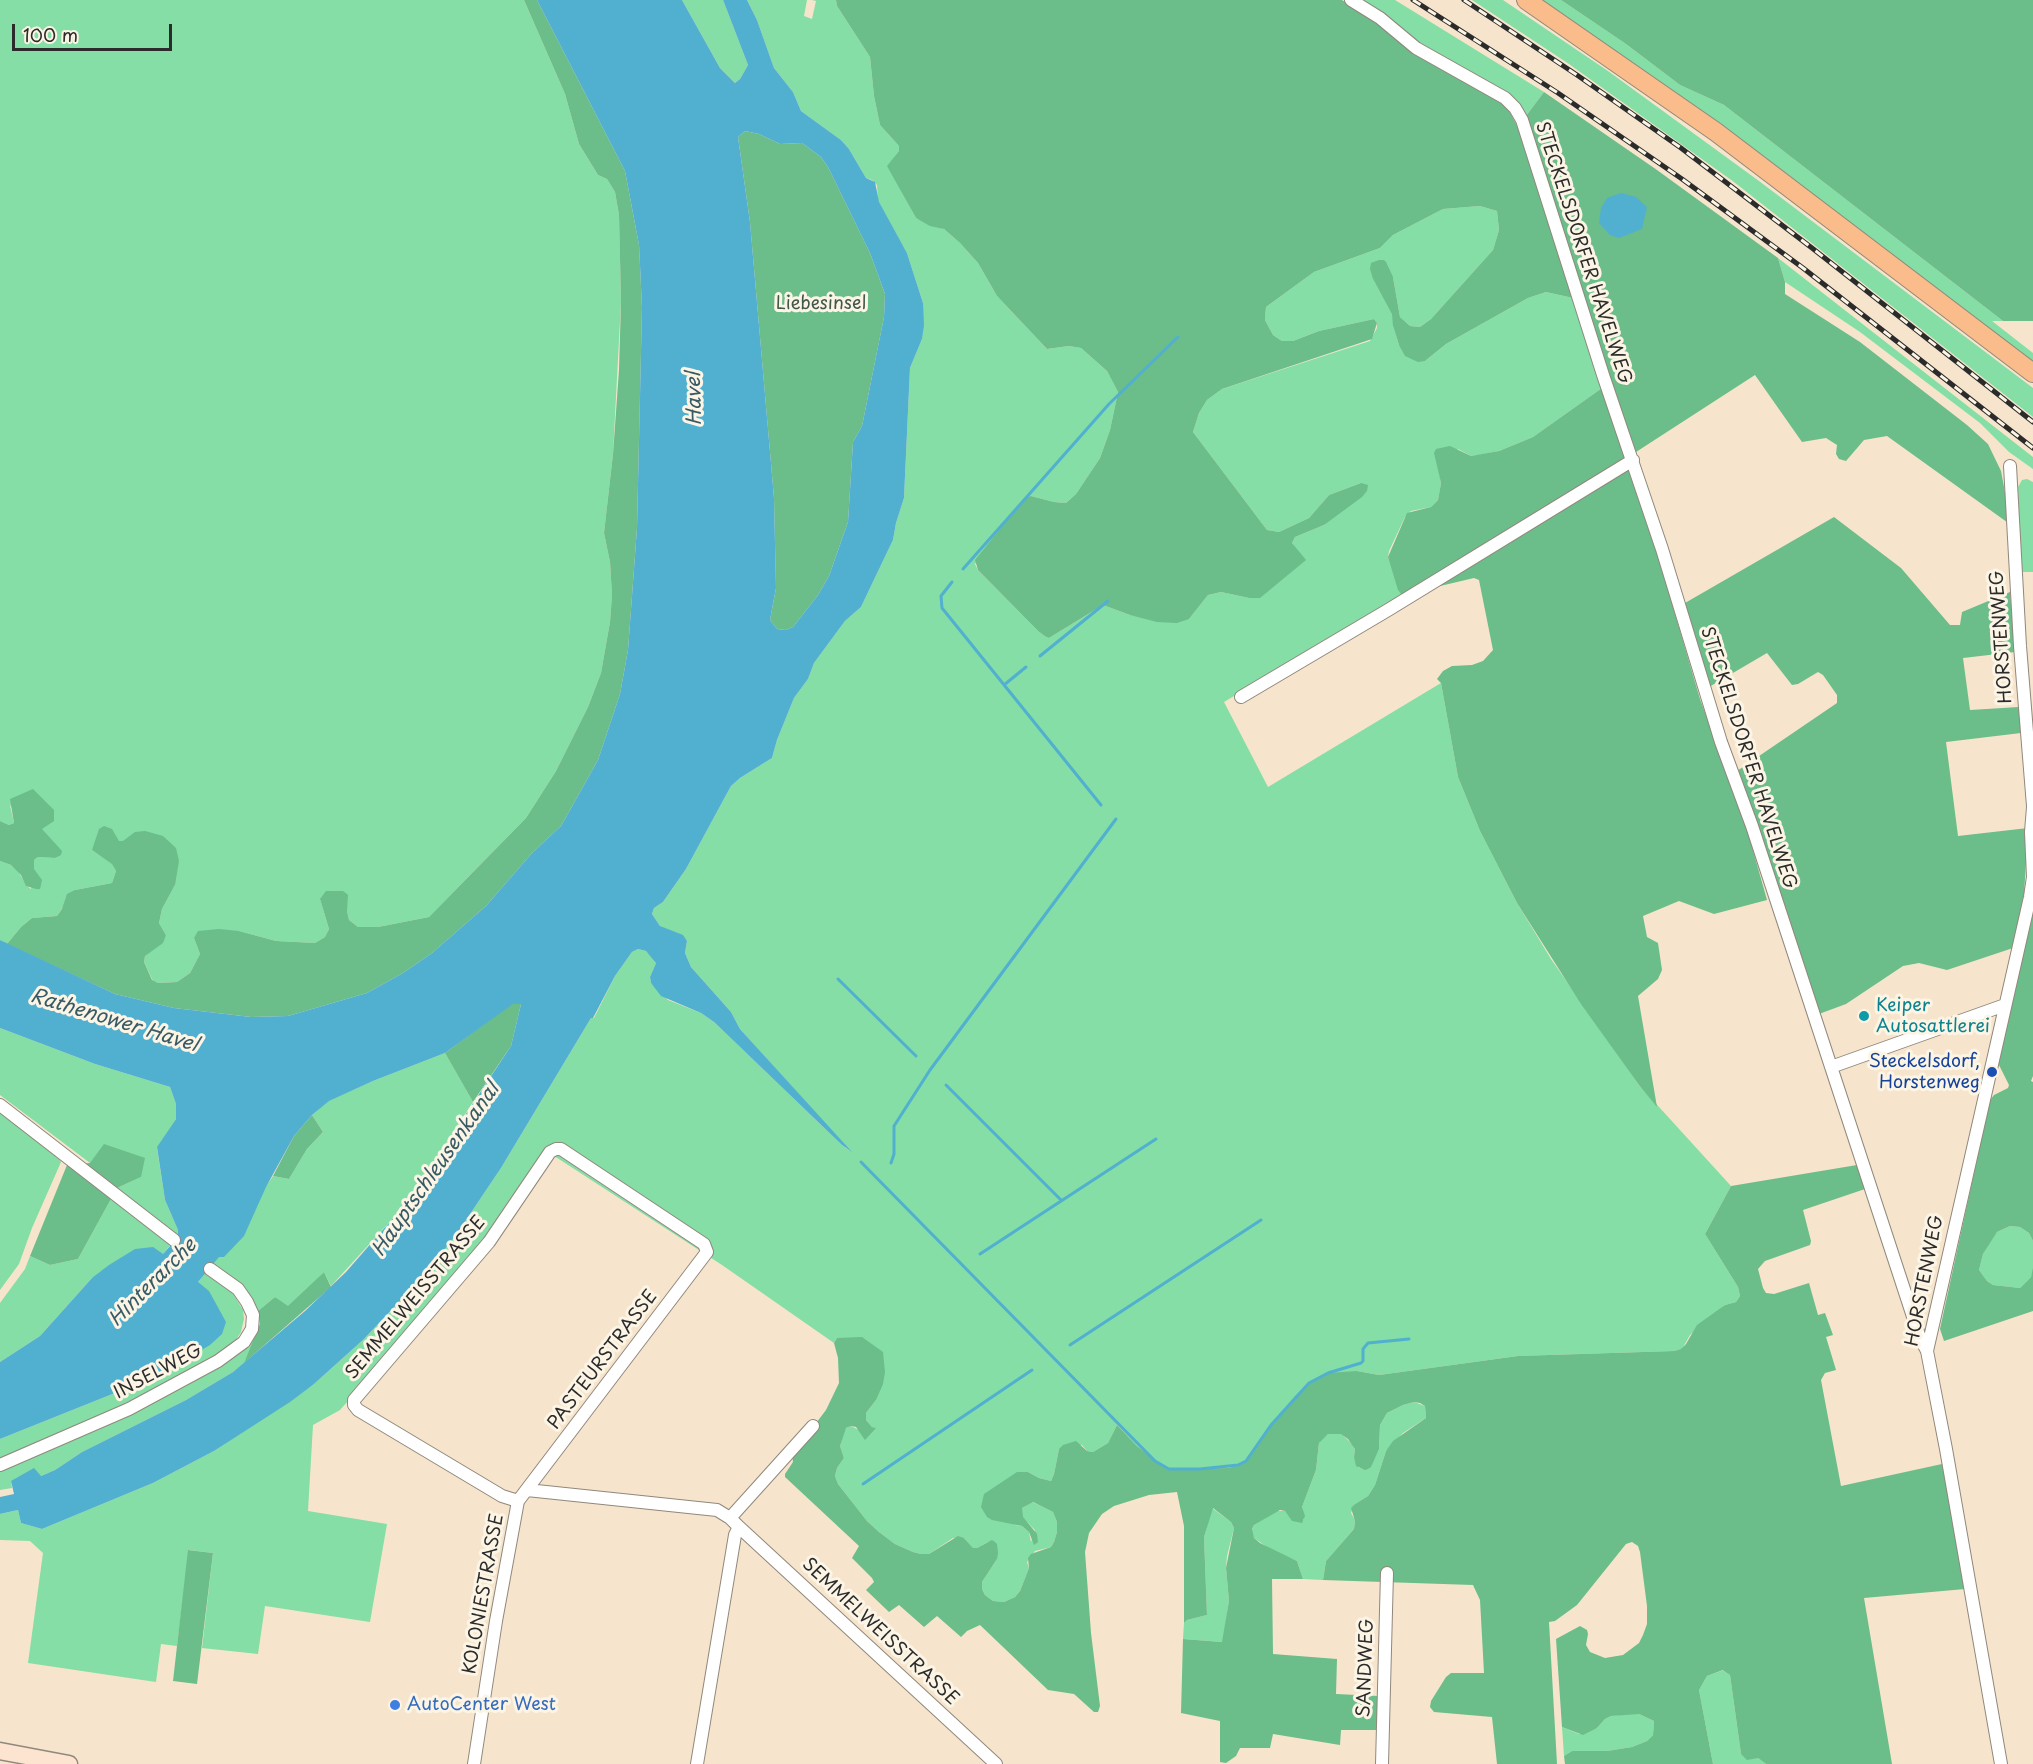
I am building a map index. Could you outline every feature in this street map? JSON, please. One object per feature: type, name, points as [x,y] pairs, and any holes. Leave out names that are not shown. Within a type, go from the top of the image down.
[{"type":"main road","points":[[1526,0],[1629,69],[1725,138],[2033,372]]},
{"type":"main road","points":[[0,1752],[69,1764]]},
{"type":"street","name":"STECKELSDORFER HAVELWEG","points":[[1351,0],[1380,18],[1416,48],[1505,98],[1522,120],[1599,364],[1662,549],[1721,742],[1752,826],[1920,1338],[1927,1351]]},
{"type":"street","points":[[1241,697],[1399,604],[1632,460]]},
{"type":"street","name":"HORSTENWEG","points":[[2001,1764],[1927,1351],[2033,877],[2031,831],[2033,807],[2020,646],[2010,466]]},
{"type":"street","points":[[1831,1067],[2005,1005]]},
{"type":"street","points":[[0,1105],[174,1240]]},
{"type":"street","name":"SEMMELWEISSTRASSE","points":[[518,1501],[502,1496],[358,1410],[354,1405],[355,1398],[489,1242],[550,1152],[556,1149],[561,1149],[704,1244],[707,1252]]},
{"type":"street","name":"PASTEURSTRASSE","points":[[526,1490],[707,1252]]},
{"type":"street","name":"INSELWEG","points":[[0,1465],[129,1409],[218,1361],[244,1342],[252,1329],[253,1315],[247,1302],[238,1289],[210,1269]]},
{"type":"street","points":[[697,1764],[735,1523],[813,1426]]},
{"type":"street","points":[[518,1501],[526,1490]]},
{"type":"street","name":"SEMMELWEISSTRASSE","points":[[526,1490],[717,1510],[735,1523],[996,1764]]},
{"type":"street","name":"KOLONIESTRASSE","points":[[474,1764],[496,1621],[518,1501]]},
{"type":"street","name":"SANDWEG","points":[[1382,1764],[1388,1574]]},
{"type":"green space","points":[[0,0],[524,0],[565,94],[579,144],[598,175],[607,179],[615,192],[619,215],[621,302],[613,454],[604,533],[610,562],[612,595],[601,673],[588,707],[556,771],[526,818],[429,917],[378,927],[358,927],[349,920],[347,911],[320,899],[329,929],[325,937],[315,943],[276,941],[239,931],[194,938],[200,954],[190,973],[177,982],[158,983],[153,981],[144,962],[145,956],[166,935],[159,923],[162,909],[175,885],[123,841],[119,841],[92,850],[112,863],[116,871],[112,883],[75,890],[57,916],[32,918],[7,944],[0,940],[0,861],[11,865],[18,871],[31,889],[34,860],[38,857],[56,858],[10,805],[14,823],[9,825],[0,821]]},
{"type":"green space","points":[[524,0],[537,0],[625,171],[639,245],[642,307],[637,528],[628,650],[620,694],[598,760],[561,826],[532,853],[486,906],[432,953],[403,973],[367,993],[288,1016],[251,1017],[174,1008],[115,994],[7,944],[32,918],[57,916],[67,894],[75,890],[112,883],[116,871],[112,864],[92,850],[99,829],[104,826],[112,829],[119,841],[123,841],[135,832],[145,831],[163,836],[176,848],[179,861],[175,885],[162,909],[159,923],[166,935],[163,943],[145,956],[144,962],[152,980],[158,983],[177,982],[190,973],[200,954],[194,938],[198,931],[219,929],[239,931],[276,941],[315,943],[325,937],[329,929],[320,899],[326,891],[343,891],[348,895],[349,920],[358,927],[378,927],[429,917],[526,818],[556,771],[588,707],[601,673],[610,622],[612,595],[610,562],[604,533],[619,370],[621,302],[619,215],[615,192],[607,179],[598,175],[579,144],[565,94]]},
{"type":"green space","points":[[682,0],[723,0],[748,65],[735,83],[720,68]]},
{"type":"green space","points":[[747,0],[807,0],[804,16],[812,19],[816,1],[812,0],[836,0],[837,6],[870,57],[880,125],[899,146],[899,151],[888,166],[916,218],[944,229],[960,243],[978,263],[997,296],[1047,349],[1069,346],[1081,348],[1107,371],[1118,392],[1110,430],[1100,458],[1076,494],[1066,503],[1031,496],[975,564],[978,570],[1046,637],[1049,638],[1103,605],[1130,615],[1189,619],[1208,595],[1221,592],[1249,598],[1295,548],[1292,543],[1295,537],[1324,525],[1361,483],[1329,495],[1309,518],[1279,532],[1267,530],[1193,432],[1199,413],[1207,400],[1222,389],[1370,341],[1377,328],[1374,319],[1319,331],[1293,341],[1282,341],[1273,335],[1265,320],[1266,307],[1314,272],[1380,248],[1393,235],[1443,209],[1480,206],[1497,211],[1499,230],[1493,250],[1431,319],[1420,327],[1410,326],[1400,317],[1393,277],[1373,279],[1393,314],[1393,326],[1399,345],[1425,361],[1446,344],[1528,298],[1546,292],[1573,298],[1602,388],[1533,437],[1499,451],[1479,455],[1471,456],[1458,449],[1439,471],[1441,483],[1438,500],[1431,507],[1411,511],[1405,517],[1389,551],[1388,557],[1402,595],[1224,702],[1268,787],[1441,683],[1458,777],[1480,831],[1517,903],[1551,959],[1639,1085],[1731,1186],[1705,1234],[1738,1287],[1740,1296],[1736,1302],[1725,1305],[1690,1335],[1682,1349],[1674,1351],[1518,1356],[1379,1375],[1357,1371],[1246,1460],[1228,1468],[1167,1469],[1137,1446],[1117,1425],[1108,1443],[1093,1452],[1087,1451],[1082,1445],[1059,1449],[1051,1481],[1028,1472],[1015,1525],[1022,1526],[1029,1532],[1031,1542],[1035,1530],[1022,1517],[1022,1508],[1032,1502],[1053,1512],[1057,1522],[1057,1532],[1051,1547],[1035,1551],[1027,1562],[1029,1568],[1020,1591],[1015,1597],[1004,1602],[993,1601],[985,1595],[982,1589],[982,1582],[997,1559],[988,1542],[973,1548],[964,1538],[953,1538],[929,1554],[913,1552],[895,1544],[879,1532],[867,1521],[838,1484],[835,1476],[844,1458],[840,1446],[843,1433],[851,1426],[859,1430],[875,1428],[866,1420],[866,1413],[876,1400],[837,1338],[834,1343],[722,1265],[545,1150],[491,1233],[421,1319],[340,1410],[313,1425],[308,1511],[387,1524],[370,1622],[265,1606],[258,1654],[202,1648],[213,1553],[189,1550],[177,1646],[161,1644],[156,1682],[28,1663],[43,1553],[30,1541],[0,1540],[0,1514],[18,1510],[21,1523],[42,1529],[153,1483],[214,1451],[314,1384],[393,1309],[456,1235],[501,1168],[591,1018],[594,1018],[615,976],[632,952],[638,949],[646,951],[655,960],[656,963],[650,977],[651,983],[668,1000],[701,1013],[714,1022],[850,1151],[740,1029],[731,1012],[691,967],[685,953],[687,941],[660,926],[652,914],[654,908],[663,902],[686,869],[731,786],[772,758],[794,698],[808,679],[814,663],[845,621],[861,607],[893,540],[904,498],[910,368],[922,339],[923,303],[907,253],[878,202],[877,185],[866,178],[841,140],[801,111],[793,92],[774,68],[757,20]]},
{"type":"green space","points":[[836,0],[1342,0],[1498,100],[1509,111],[1520,131],[1573,298],[1546,292],[1528,298],[1446,344],[1425,361],[1418,362],[1405,356],[1393,326],[1392,314],[1373,279],[1371,263],[1379,260],[1386,262],[1393,277],[1400,317],[1410,326],[1420,327],[1431,319],[1493,250],[1499,230],[1497,211],[1480,206],[1443,209],[1393,235],[1380,248],[1314,272],[1266,307],[1265,320],[1273,335],[1282,341],[1293,341],[1319,331],[1374,319],[1377,323],[1372,339],[1222,389],[1207,400],[1199,413],[1193,432],[1267,530],[1279,532],[1309,518],[1329,495],[1361,483],[1368,485],[1367,491],[1324,525],[1295,537],[1292,543],[1306,560],[1260,598],[1221,592],[1208,595],[1189,619],[1177,623],[1157,622],[1103,605],[1049,638],[1046,637],[978,570],[975,560],[1025,498],[1031,496],[1066,503],[1076,494],[1100,458],[1110,430],[1118,392],[1107,371],[1081,348],[1069,346],[1047,349],[997,296],[978,263],[960,243],[944,229],[930,226],[916,218],[887,166],[899,151],[899,146],[880,125],[870,57],[837,6]]},
{"type":"green space","points":[[1362,0],[1395,0],[1544,92],[1526,116],[1425,49],[1389,17]]},
{"type":"green space","points":[[1472,0],[1503,0],[1608,71],[1759,181],[2033,388],[2033,417],[1734,182],[1569,64]]},
{"type":"green space","points":[[1539,0],[1561,0],[1626,44],[1680,85],[1724,105],[2003,321],[1992,321],[2033,353],[2033,363]]},
{"type":"green space","points":[[1561,0],[2033,0],[2033,321],[2003,321],[1724,105],[1680,85],[1626,44]]},
{"type":"green space","points":[[1544,92],[1778,258],[1785,282],[1785,294],[1860,342],[1988,444],[2001,471],[2011,525],[1887,436],[1864,440],[1846,461],[1839,459],[1836,454],[1837,445],[1826,438],[1802,442],[1755,375],[1636,452],[1582,299],[1526,116]]},
{"type":"green space","name":"Liebesinsel","points":[[745,131],[759,134],[780,144],[802,143],[821,157],[870,253],[885,294],[884,317],[862,426],[853,442],[848,522],[829,576],[818,595],[793,627],[786,630],[777,629],[770,620],[776,588],[774,498],[750,222],[738,137]]},
{"type":"green space","points":[[1778,258],[2033,457],[2033,469],[2009,452],[1980,423],[1860,332],[1785,282]]},
{"type":"green space","points":[[1602,388],[1634,474],[1700,699],[1743,815],[1767,900],[1714,914],[1679,901],[1643,916],[1647,937],[1658,943],[1662,970],[1658,979],[1638,996],[1657,1107],[1581,1004],[1517,903],[1480,831],[1458,777],[1441,683],[1437,679],[1443,671],[1452,666],[1472,665],[1483,661],[1493,650],[1479,580],[1474,578],[1402,595],[1398,590],[1388,557],[1407,513],[1431,507],[1438,500],[1441,483],[1434,453],[1436,449],[1450,446],[1471,456],[1499,451],[1533,437]]},
{"type":"green space","points":[[2027,479],[2033,482],[2033,572],[2021,572],[2018,487],[2022,480]]},
{"type":"green space","points":[[1834,517],[1901,568],[1950,625],[1960,625],[1962,612],[2010,592],[2015,652],[1963,658],[1970,710],[2019,707],[2021,733],[1946,742],[1958,836],[2028,828],[2024,895],[2013,948],[1947,970],[1919,963],[1903,966],[1846,1004],[1819,1014],[1737,771],[1837,703],[1837,695],[1823,675],[1818,672],[1792,685],[1767,653],[1709,687],[1685,603]]},
{"type":"green space","points":[[33,789],[54,810],[54,821],[42,829],[62,851],[61,855],[55,858],[38,857],[34,860],[34,869],[42,880],[40,889],[26,886],[21,875],[11,865],[0,861],[0,821],[9,825],[14,823],[10,799]]},
{"type":"green space","points":[[2033,902],[2033,1076],[2031,1081],[2033,1082],[2033,1241],[2029,1233],[2020,1227],[2010,1226],[1997,1232],[1983,1254],[1979,1270],[1993,1285],[2020,1288],[2031,1277],[2033,1268],[2033,1311],[1944,1341],[1940,1329],[1990,1100],[2009,1085],[1998,1063]]},
{"type":"green space","points":[[513,1003],[521,1004],[511,1046],[473,1102],[445,1053]]},
{"type":"green space","points":[[0,1028],[95,1064],[170,1087],[176,1104],[176,1119],[157,1148],[165,1200],[178,1230],[178,1237],[167,1227],[161,1233],[172,1243],[163,1254],[92,1278],[40,1336],[0,1362],[0,1303],[25,1269],[30,1256],[50,1265],[78,1259],[117,1188],[141,1177],[90,1163],[0,1095]]},
{"type":"green space","points":[[445,1053],[473,1102],[428,1171],[395,1216],[331,1286],[324,1272],[288,1307],[275,1297],[258,1311],[250,1296],[213,1264],[273,1176],[289,1179],[307,1149],[323,1132],[312,1115],[328,1101]]},
{"type":"green space","points":[[0,1110],[54,1151],[61,1162],[19,1264],[0,1290]]},
{"type":"green space","points":[[312,1115],[323,1132],[307,1149],[289,1179],[273,1176],[294,1136]]},
{"type":"green space","points":[[104,1144],[145,1158],[141,1177],[117,1188],[78,1259],[50,1265],[30,1256],[67,1165],[90,1163]]},
{"type":"green space","points":[[1857,1165],[1865,1189],[1803,1210],[1810,1245],[1765,1261],[1758,1269],[1766,1293],[1774,1294],[1809,1283],[1818,1315],[1825,1313],[1833,1335],[1826,1337],[1836,1370],[1825,1373],[1821,1380],[1841,1486],[1942,1464],[1965,1589],[1864,1598],[1892,1764],[1766,1764],[1758,1758],[1747,1760],[1741,1754],[1730,1675],[1723,1670],[1707,1676],[1699,1690],[1713,1764],[1565,1764],[1564,1756],[1572,1751],[1607,1751],[1632,1747],[1647,1741],[1653,1735],[1654,1721],[1639,1714],[1611,1716],[1597,1728],[1583,1735],[1562,1727],[1556,1639],[1580,1626],[1587,1630],[1586,1645],[1590,1652],[1605,1658],[1623,1655],[1639,1643],[1643,1635],[1647,1624],[1647,1606],[1640,1552],[1638,1546],[1632,1542],[1626,1544],[1577,1605],[1555,1621],[1549,1622],[1557,1764],[1497,1764],[1492,1717],[1434,1712],[1430,1707],[1431,1701],[1451,1673],[1484,1673],[1480,1600],[1473,1585],[1323,1580],[1326,1561],[1354,1529],[1355,1521],[1351,1508],[1368,1496],[1375,1485],[1386,1451],[1393,1441],[1426,1418],[1425,1406],[1420,1403],[1403,1405],[1387,1413],[1380,1425],[1379,1449],[1368,1469],[1356,1466],[1355,1449],[1348,1439],[1341,1434],[1328,1434],[1319,1443],[1316,1470],[1302,1507],[1305,1516],[1302,1523],[1292,1521],[1285,1511],[1280,1510],[1254,1525],[1252,1529],[1254,1538],[1260,1543],[1297,1561],[1303,1579],[1272,1579],[1273,1654],[1337,1659],[1336,1694],[1378,1696],[1377,1730],[1341,1730],[1340,1745],[1273,1734],[1270,1748],[1240,1748],[1236,1756],[1226,1763],[1220,1762],[1220,1721],[1181,1713],[1183,1639],[1222,1642],[1229,1601],[1226,1568],[1234,1528],[1231,1522],[1213,1508],[1204,1537],[1207,1615],[1187,1620],[1184,1623],[1184,1526],[1177,1492],[1149,1495],[1114,1506],[1102,1514],[1089,1533],[1085,1552],[1091,1633],[1100,1706],[1098,1712],[1094,1712],[1074,1694],[1048,1690],[980,1625],[967,1631],[961,1637],[937,1616],[924,1627],[899,1605],[889,1612],[866,1590],[874,1582],[852,1558],[859,1546],[785,1477],[793,1462],[792,1455],[826,1410],[839,1383],[838,1358],[834,1343],[837,1338],[862,1337],[883,1352],[885,1372],[883,1384],[876,1400],[866,1413],[866,1420],[876,1428],[865,1440],[856,1427],[846,1428],[840,1446],[844,1458],[835,1476],[838,1484],[867,1521],[879,1532],[895,1544],[913,1552],[929,1554],[958,1536],[964,1538],[973,1548],[992,1540],[995,1542],[997,1559],[982,1582],[982,1589],[985,1595],[993,1601],[1004,1602],[1015,1597],[1020,1591],[1029,1568],[1028,1558],[1031,1554],[1051,1547],[1057,1532],[1057,1522],[1053,1512],[1033,1502],[1022,1508],[1023,1517],[1037,1534],[1038,1542],[1034,1545],[1029,1532],[1022,1526],[987,1517],[981,1507],[984,1494],[1017,1472],[1028,1472],[1051,1481],[1059,1449],[1063,1445],[1076,1441],[1087,1451],[1093,1452],[1108,1443],[1117,1425],[1137,1446],[1167,1469],[1228,1468],[1246,1460],[1295,1396],[1309,1383],[1328,1373],[1357,1371],[1379,1375],[1518,1356],[1681,1349],[1697,1325],[1725,1305],[1736,1302],[1740,1296],[1738,1287],[1705,1234],[1731,1186]]},
{"type":"green space","points":[[2010,1226],[2020,1227],[2029,1233],[2033,1241],[2033,1271],[2031,1277],[2020,1288],[1993,1285],[1979,1270],[1983,1254],[1993,1237],[1997,1232]]},
{"type":"green space","points":[[207,1271],[232,1292],[243,1310],[244,1319],[241,1332],[236,1340],[215,1356],[128,1404],[0,1460],[0,1439],[130,1387],[180,1363],[198,1282]]},
{"type":"green space","points":[[324,1272],[331,1287],[244,1363],[260,1324],[258,1311],[275,1297],[288,1306]]},
{"type":"green space","points":[[256,1336],[244,1363],[233,1372],[186,1400],[82,1452],[55,1470],[41,1476],[11,1481],[12,1488],[0,1490],[0,1472],[131,1414],[191,1383],[247,1347]]},
{"type":"green space","points":[[1414,1402],[1425,1406],[1426,1418],[1403,1433],[1386,1451],[1375,1485],[1368,1496],[1355,1504],[1351,1513],[1355,1520],[1354,1529],[1326,1561],[1323,1580],[1303,1579],[1297,1561],[1270,1549],[1254,1538],[1251,1532],[1254,1525],[1276,1511],[1285,1511],[1293,1521],[1304,1520],[1302,1507],[1316,1470],[1319,1443],[1322,1439],[1328,1434],[1342,1434],[1355,1449],[1354,1457],[1359,1468],[1368,1469],[1379,1449],[1380,1425],[1387,1413]]},
{"type":"green space","points":[[1212,1508],[1231,1522],[1234,1528],[1227,1556],[1229,1601],[1223,1642],[1183,1639],[1184,1623],[1187,1620],[1207,1615],[1204,1537]]},
{"type":"green space","points":[[188,1550],[213,1553],[197,1684],[173,1681]]},
{"type":"green space","points":[[1724,1670],[1730,1675],[1741,1754],[1758,1758],[1766,1764],[1713,1764],[1699,1690],[1707,1676]]},
{"type":"green space","points":[[1639,1714],[1654,1721],[1653,1735],[1647,1741],[1632,1747],[1607,1751],[1572,1751],[1564,1756],[1562,1727],[1579,1734],[1597,1728],[1611,1716]]},
{"type":"water","points":[[537,0],[682,0],[720,68],[735,83],[748,65],[723,0],[747,0],[757,20],[774,68],[793,92],[801,111],[841,140],[866,178],[875,182],[879,202],[907,253],[923,303],[922,339],[910,368],[904,498],[893,540],[861,607],[845,621],[814,663],[808,679],[794,698],[772,758],[731,786],[686,869],[663,902],[654,908],[652,914],[660,926],[683,935],[687,941],[685,953],[691,967],[731,1012],[740,1029],[852,1152],[714,1022],[701,1013],[661,996],[651,983],[650,977],[656,963],[646,951],[638,949],[632,952],[615,976],[593,1018],[501,1168],[456,1235],[417,1283],[364,1339],[314,1384],[214,1451],[153,1483],[42,1529],[21,1523],[18,1510],[0,1514],[0,1497],[14,1494],[11,1481],[34,1468],[41,1476],[55,1470],[82,1452],[186,1400],[233,1372],[305,1311],[346,1272],[395,1216],[428,1171],[511,1046],[521,1004],[513,1004],[445,1053],[329,1101],[312,1115],[294,1136],[266,1187],[244,1236],[224,1257],[219,1257],[198,1282],[209,1291],[226,1322],[222,1334],[210,1345],[180,1363],[130,1387],[0,1439],[0,1362],[40,1336],[92,1278],[109,1265],[135,1249],[153,1247],[163,1254],[178,1237],[178,1230],[165,1200],[157,1147],[176,1119],[176,1104],[170,1087],[95,1064],[0,1028],[0,940],[115,994],[174,1008],[251,1017],[288,1016],[367,993],[403,973],[432,953],[486,906],[532,853],[561,826],[598,760],[620,694],[628,650],[637,528],[642,307],[639,245],[625,171]],"holes":[[[745,131],[759,134],[780,144],[802,143],[821,157],[870,253],[885,294],[884,317],[862,426],[853,442],[848,522],[829,576],[818,595],[793,627],[786,630],[777,629],[770,620],[776,588],[774,498],[750,222],[738,137]]]},
{"type":"water","points":[[1621,193],[1636,197],[1647,207],[1642,229],[1619,238],[1610,235],[1599,223],[1601,208],[1607,198]]},
{"type":"waterway","points":[[963,569],[1109,404],[1178,337]]},
{"type":"waterway","points":[[952,582],[941,596],[942,608],[1101,805]]},
{"type":"waterway","points":[[1040,656],[1108,601]]},
{"type":"waterway","points":[[1004,685],[1026,667]]},
{"type":"waterway","points":[[891,1163],[894,1154],[894,1126],[930,1070],[1116,819]]},
{"type":"waterway","points":[[838,979],[916,1056]]},
{"type":"waterway","points":[[946,1085],[1061,1200]]},
{"type":"waterway","points":[[980,1254],[1156,1139]]},
{"type":"waterway","points":[[861,1162],[1155,1461],[1169,1469],[1200,1469],[1238,1465],[1246,1461],[1271,1425],[1309,1383],[1328,1373],[1361,1363],[1363,1349],[1368,1343],[1409,1339]]},
{"type":"waterway","points":[[1070,1345],[1261,1220]]},
{"type":"waterway","points":[[863,1484],[1032,1370]]},
{"type":"railway","points":[[1413,0],[1558,93],[1682,179],[1803,268],[2033,448]]},
{"type":"railway","points":[[1464,0],[1681,148],[2033,422]]},
{"type":"place","name":"Keiper Autosattlerei","points":[[1864,1016]]},
{"type":"place","name":"Steckelsdorf, Horstenweg","points":[[1992,1072]]},
{"type":"place","name":"AutoCenter West","points":[[395,1705]]},
{"type":"water label","name":"Havel","points":[[695,399]]},
{"type":"water label","name":"Rathenower Havel","points":[[114,1021]]},
{"type":"water label","name":"Hauptschleusenkanal","points":[[436,1170]]},
{"type":"water label","name":"Hinterarche","points":[[153,1283]]}]
